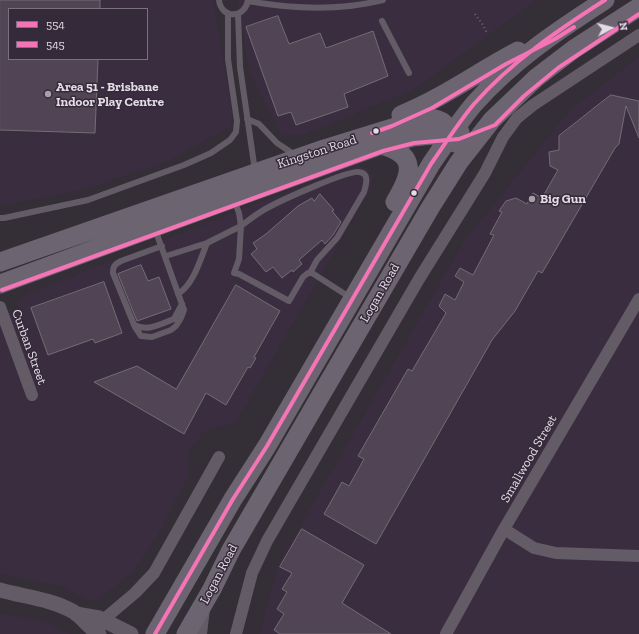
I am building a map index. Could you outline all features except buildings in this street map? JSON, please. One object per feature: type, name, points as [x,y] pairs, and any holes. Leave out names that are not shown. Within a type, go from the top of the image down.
[{"type":"main road","name":"Logan Road","points":[[155,634],[233,499],[267,446],[431,164],[451,134],[474,104],[521,58],[552,34],[605,0]]},
{"type":"main road","name":"Logan Road","points":[[186,634],[231,550],[395,266],[459,162],[492,120],[520,92],[554,63],[639,7]]},
{"type":"main road","points":[[331,163],[344,136],[420,107],[510,55],[552,34]]},
{"type":"main road","name":"Kingston Road","points":[[0,284],[234,198],[257,181],[299,158],[331,163],[426,118],[434,118],[442,121],[446,124],[451,134],[413,136],[331,163],[257,181],[4,259]]},
{"type":"main road","points":[[459,162],[456,147],[451,134],[469,130],[492,120]]},
{"type":"main road","points":[[381,146],[395,150],[401,154],[407,161],[408,169],[405,185],[388,218],[385,243]]},
{"type":"street","name":"Logan Road","points":[[236,634],[252,573],[267,541],[419,279],[485,172],[503,137],[517,118],[533,105],[639,35]]},
{"type":"street","name":"Smallwood Street","points":[[446,634],[504,529],[639,299]]},
{"type":"street","name":"Curban Street","points":[[0,307],[32,396]]},
{"type":"street","points":[[99,630],[154,573],[219,457]]},
{"type":"street","points":[[504,529],[534,548],[556,553],[639,556]]},
{"type":"street","points":[[0,590],[50,602],[76,614],[89,627],[99,630],[131,634]]},
{"type":"street","points":[[201,634],[205,599]]},
{"type":"lane","points":[[220,0],[221,7],[228,13],[238,14],[245,9],[248,0],[283,6],[306,7],[338,7],[372,3],[383,0]]},
{"type":"lane","points":[[1,219],[88,200],[184,165],[211,152],[230,140],[236,132],[237,114],[228,59],[228,13]]},
{"type":"lane","points":[[238,14],[240,67],[257,181]]},
{"type":"lane","points":[[382,21],[409,73]]},
{"type":"lane","points":[[247,119],[259,124],[277,143],[299,158]]},
{"type":"lane","points":[[166,256],[207,243],[241,226],[331,163],[362,173],[366,177],[367,184],[337,238],[317,260],[310,273],[303,277],[289,301],[239,274],[234,273],[239,259],[241,226],[239,213],[234,198]]},
{"type":"lane","points":[[155,227],[166,256],[170,273],[184,310],[182,318],[171,330],[152,337],[145,337],[141,336],[134,325],[113,274],[113,268],[115,264],[121,261],[162,246]]},
{"type":"lane","points":[[178,294],[184,290],[191,279],[207,243]]},
{"type":"lane","points":[[310,273],[352,299]]},
{"type":"lane","points":[[134,325],[145,329],[174,319],[182,304]]},
{"type":"path","points":[[475,14],[487,33]]},
{"type":"shaded area","points":[[0,0],[213,0],[232,112],[231,126],[164,163],[85,189],[0,206]]},
{"type":"shaded area","points":[[238,0],[536,0],[414,89],[306,134],[282,136],[249,72]]},
{"type":"shaded area","points":[[639,57],[639,634],[260,634],[279,563],[463,243],[569,111]]},
{"type":"shaded area","points":[[360,165],[367,169],[373,176],[372,186],[236,422],[203,432],[189,452],[188,477],[156,538],[135,569],[97,600],[86,599],[63,587],[0,573],[0,316],[18,309],[18,302],[25,295],[350,167]]},
{"type":"shaded area","points":[[0,612],[47,623],[69,634],[0,634]]},
{"type":"transit line","name":"554","points":[[155,634],[233,499],[267,446],[431,164],[457,126],[474,104],[503,74],[553,35],[605,0]]},
{"type":"transit line","name":"545","points":[[2,290],[383,151],[414,143],[459,139],[495,125],[524,96],[558,68],[639,14]]},
{"type":"transit line","name":"545","points":[[372,133],[392,126],[432,108],[506,64],[555,39],[574,27]]},
{"type":"place","name":"Area 51 - Brisbane Indoor Play Centre","points":[[48,94]]},
{"type":"place","name":"Big Gun","points":[[532,199]]}]
